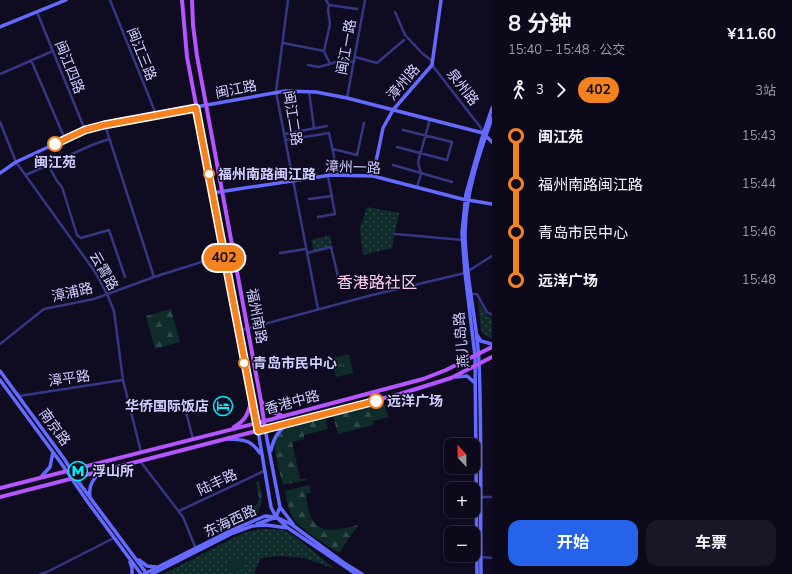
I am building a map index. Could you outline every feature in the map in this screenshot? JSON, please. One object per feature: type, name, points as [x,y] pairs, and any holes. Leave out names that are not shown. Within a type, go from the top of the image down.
[{"type":"main road","points":[[0,27],[66,0]]},
{"type":"main road","name":"福州南路","points":[[182,0],[187,57],[196,108],[222,250],[258,431],[271,508],[276,517]]},
{"type":"main road","name":"福州南路","points":[[192,0],[196,56],[248,328],[280,507]]},
{"type":"main road","name":"漳州路","points":[[373,176],[383,128],[393,110],[432,63],[441,0]]},
{"type":"main road","name":"闽江路","points":[[0,173],[16,162],[85,130],[156,114],[196,108],[276,92],[308,91],[347,98],[485,134]]},
{"type":"main road","name":"燕儿岛路","points":[[485,134],[492,108]]},
{"type":"main road","name":"燕儿岛路","points":[[477,355],[463,240],[466,200],[473,167],[492,118]]},
{"type":"main road","name":"泉州路","points":[[485,134],[492,142]]},
{"type":"main road","name":"漳州一路","points":[[212,193],[327,175],[373,176],[466,200],[492,204]]},
{"type":"main road","name":"燕儿岛路","points":[[466,200],[466,272],[471,294],[477,355],[478,482]]},
{"type":"main road","points":[[476,333],[481,341],[492,345]]},
{"type":"main road","name":"香港中路","points":[[0,488],[231,429],[264,422],[423,379],[477,355],[492,345]]},
{"type":"main road","name":"香港中路","points":[[0,497],[400,394],[451,378],[492,357]]},
{"type":"main road","name":"燕儿岛路","points":[[477,364],[475,383],[478,482]]},
{"type":"main road","name":"南京路","points":[[0,371],[72,470],[75,477],[133,554],[144,574]]},
{"type":"main road","points":[[451,378],[466,376],[475,383]]},
{"type":"main road","name":"南京路","points":[[0,380],[53,452],[70,479],[114,538],[144,574]]},
{"type":"main road","points":[[261,400],[270,411],[283,416]]},
{"type":"main road","points":[[231,429],[242,422],[246,417],[252,402]]},
{"type":"main road","points":[[270,454],[277,434],[283,427],[293,422]]},
{"type":"main road","points":[[227,439],[252,443],[261,455]]},
{"type":"main road","points":[[38,479],[44,475],[50,467],[53,452]]},
{"type":"main road","points":[[91,499],[91,484],[104,470]]},
{"type":"main road","points":[[252,526],[276,517],[280,507]]},
{"type":"main road","points":[[280,507],[298,530]]},
{"type":"main road","points":[[265,516],[271,508]]},
{"type":"main road","name":"东海西路","points":[[144,574],[265,516],[276,517],[285,521],[362,574]]},
{"type":"main road","points":[[276,517],[288,528]]},
{"type":"main road","name":"燕儿岛路","points":[[477,574],[478,518]]},
{"type":"main road","name":"燕儿岛路","points":[[479,518],[481,574]]},
{"type":"main road","name":"东海西路","points":[[152,574],[233,533],[252,526],[288,528],[356,574]]},
{"type":"main road","points":[[133,554],[147,566],[154,568],[159,567]]},
{"type":"main road","points":[[129,557],[132,574]]},
{"type":"street","name":"闽江三路","points":[[110,0],[156,114]]},
{"type":"street","name":"闽江二路","points":[[288,0],[276,92],[318,309]]},
{"type":"street","points":[[326,0],[329,5],[328,10],[330,24],[324,51],[330,64]]},
{"type":"street","name":"闽江一路","points":[[347,98],[365,0]]},
{"type":"street","points":[[329,5],[357,9]]},
{"type":"street","name":"闽江四路","points":[[36,12],[85,130]]},
{"type":"street","name":"泉州路","points":[[395,12],[405,35],[432,63],[485,134]]},
{"type":"street","points":[[354,57],[377,63],[404,40]]},
{"type":"street","points":[[283,42],[324,51]]},
{"type":"street","points":[[0,74],[53,51]]},
{"type":"street","points":[[31,60],[65,139]]},
{"type":"street","points":[[308,65],[319,67],[342,60],[354,62]]},
{"type":"street","points":[[308,91],[314,128]]},
{"type":"street","points":[[417,187],[421,174],[418,162],[430,120]]},
{"type":"street","name":"云霄路","points":[[0,122],[16,162],[95,272],[107,294],[114,311],[123,380],[141,452]]},
{"type":"street","points":[[333,149],[357,154],[364,123]]},
{"type":"street","points":[[104,125],[154,277]]},
{"type":"street","points":[[284,134],[327,126]]},
{"type":"street","points":[[397,147],[447,160],[452,142],[403,130]]},
{"type":"street","points":[[286,140],[330,132],[338,175]]},
{"type":"street","points":[[26,175],[92,145],[109,139]]},
{"type":"street","points":[[48,165],[62,187],[77,235],[80,238],[109,230],[125,277]]},
{"type":"street","points":[[394,165],[452,182]]},
{"type":"street","points":[[318,217],[335,214],[327,175]]},
{"type":"street","points":[[310,199],[332,196]]},
{"type":"street","points":[[395,234],[463,240]]},
{"type":"street","points":[[307,253],[331,247],[341,289]]},
{"type":"street","points":[[280,253],[306,249]]},
{"type":"street","points":[[222,250],[214,258],[225,265]]},
{"type":"street","points":[[238,331],[318,309],[466,272],[492,256]]},
{"type":"street","name":"漳浦路","points":[[0,344],[44,309],[94,299],[154,277],[214,258]]},
{"type":"street","points":[[471,294],[477,294],[487,312],[492,315]]},
{"type":"street","name":"漳平路","points":[[19,396],[123,380]]},
{"type":"street","points":[[185,408],[193,439]]},
{"type":"street","points":[[140,460],[185,521],[196,549]]},
{"type":"street","name":"陆丰路","points":[[178,511],[264,471]]},
{"type":"street","points":[[480,497],[492,497]]},
{"type":"street","points":[[40,574],[114,538]]},
{"type":"street","points":[[481,557],[492,558]]},
{"type":"green space","points":[[367,207],[399,213],[392,248],[363,255],[360,228]]},
{"type":"green space","points":[[330,235],[332,246],[314,251],[311,240]]},
{"type":"green space","points":[[478,300],[485,312],[492,319],[492,339],[483,334],[481,330]]},
{"type":"green space","points":[[171,309],[180,342],[155,349],[146,316]]},
{"type":"green space","points":[[349,354],[353,373],[336,377],[331,359]]},
{"type":"green space","points":[[385,404],[388,417],[373,421],[374,425],[338,434],[333,416]]},
{"type":"green space","points":[[325,418],[328,429],[304,435],[304,439],[292,442],[300,479],[307,478],[307,480],[283,485],[275,450],[275,442],[278,436],[282,431],[296,425]]},
{"type":"green space","points":[[259,481],[262,495],[261,506],[257,514],[233,525],[231,521],[258,503],[259,498],[256,482]]},
{"type":"green space","points":[[309,485],[311,493],[306,494],[308,507],[312,519],[317,525],[327,530],[334,530],[358,525],[339,553],[302,528],[290,513],[285,491]]},
{"type":"green space","points":[[227,522],[229,527],[207,537],[205,533]]},
{"type":"green space","points":[[264,529],[284,530],[297,538],[335,569],[304,558],[282,556],[261,558],[254,574],[163,574],[245,532]]},
{"type":"green space","points":[[241,557],[246,568],[235,574],[231,574],[226,564]]},
{"type":"bus line","name":"402","points":[[55,144],[85,130],[104,125],[156,114],[196,108],[258,431],[376,401]]},
{"type":"place","name":"闽江苑","points":[[55,144]]},
{"type":"place","name":"福州南路闽江路","points":[[209,174]]},
{"type":"place","name":"青岛市民中心","points":[[244,363]]},
{"type":"place","name":"远洋广场","points":[[376,401]]},
{"type":"place","name":"华侨国际饭店","points":[[223,406]]},
{"type":"place","name":"浮山所","points":[[78,471]]},
{"type":"district","name":"香港路社区","points":[[377,282]]}]
